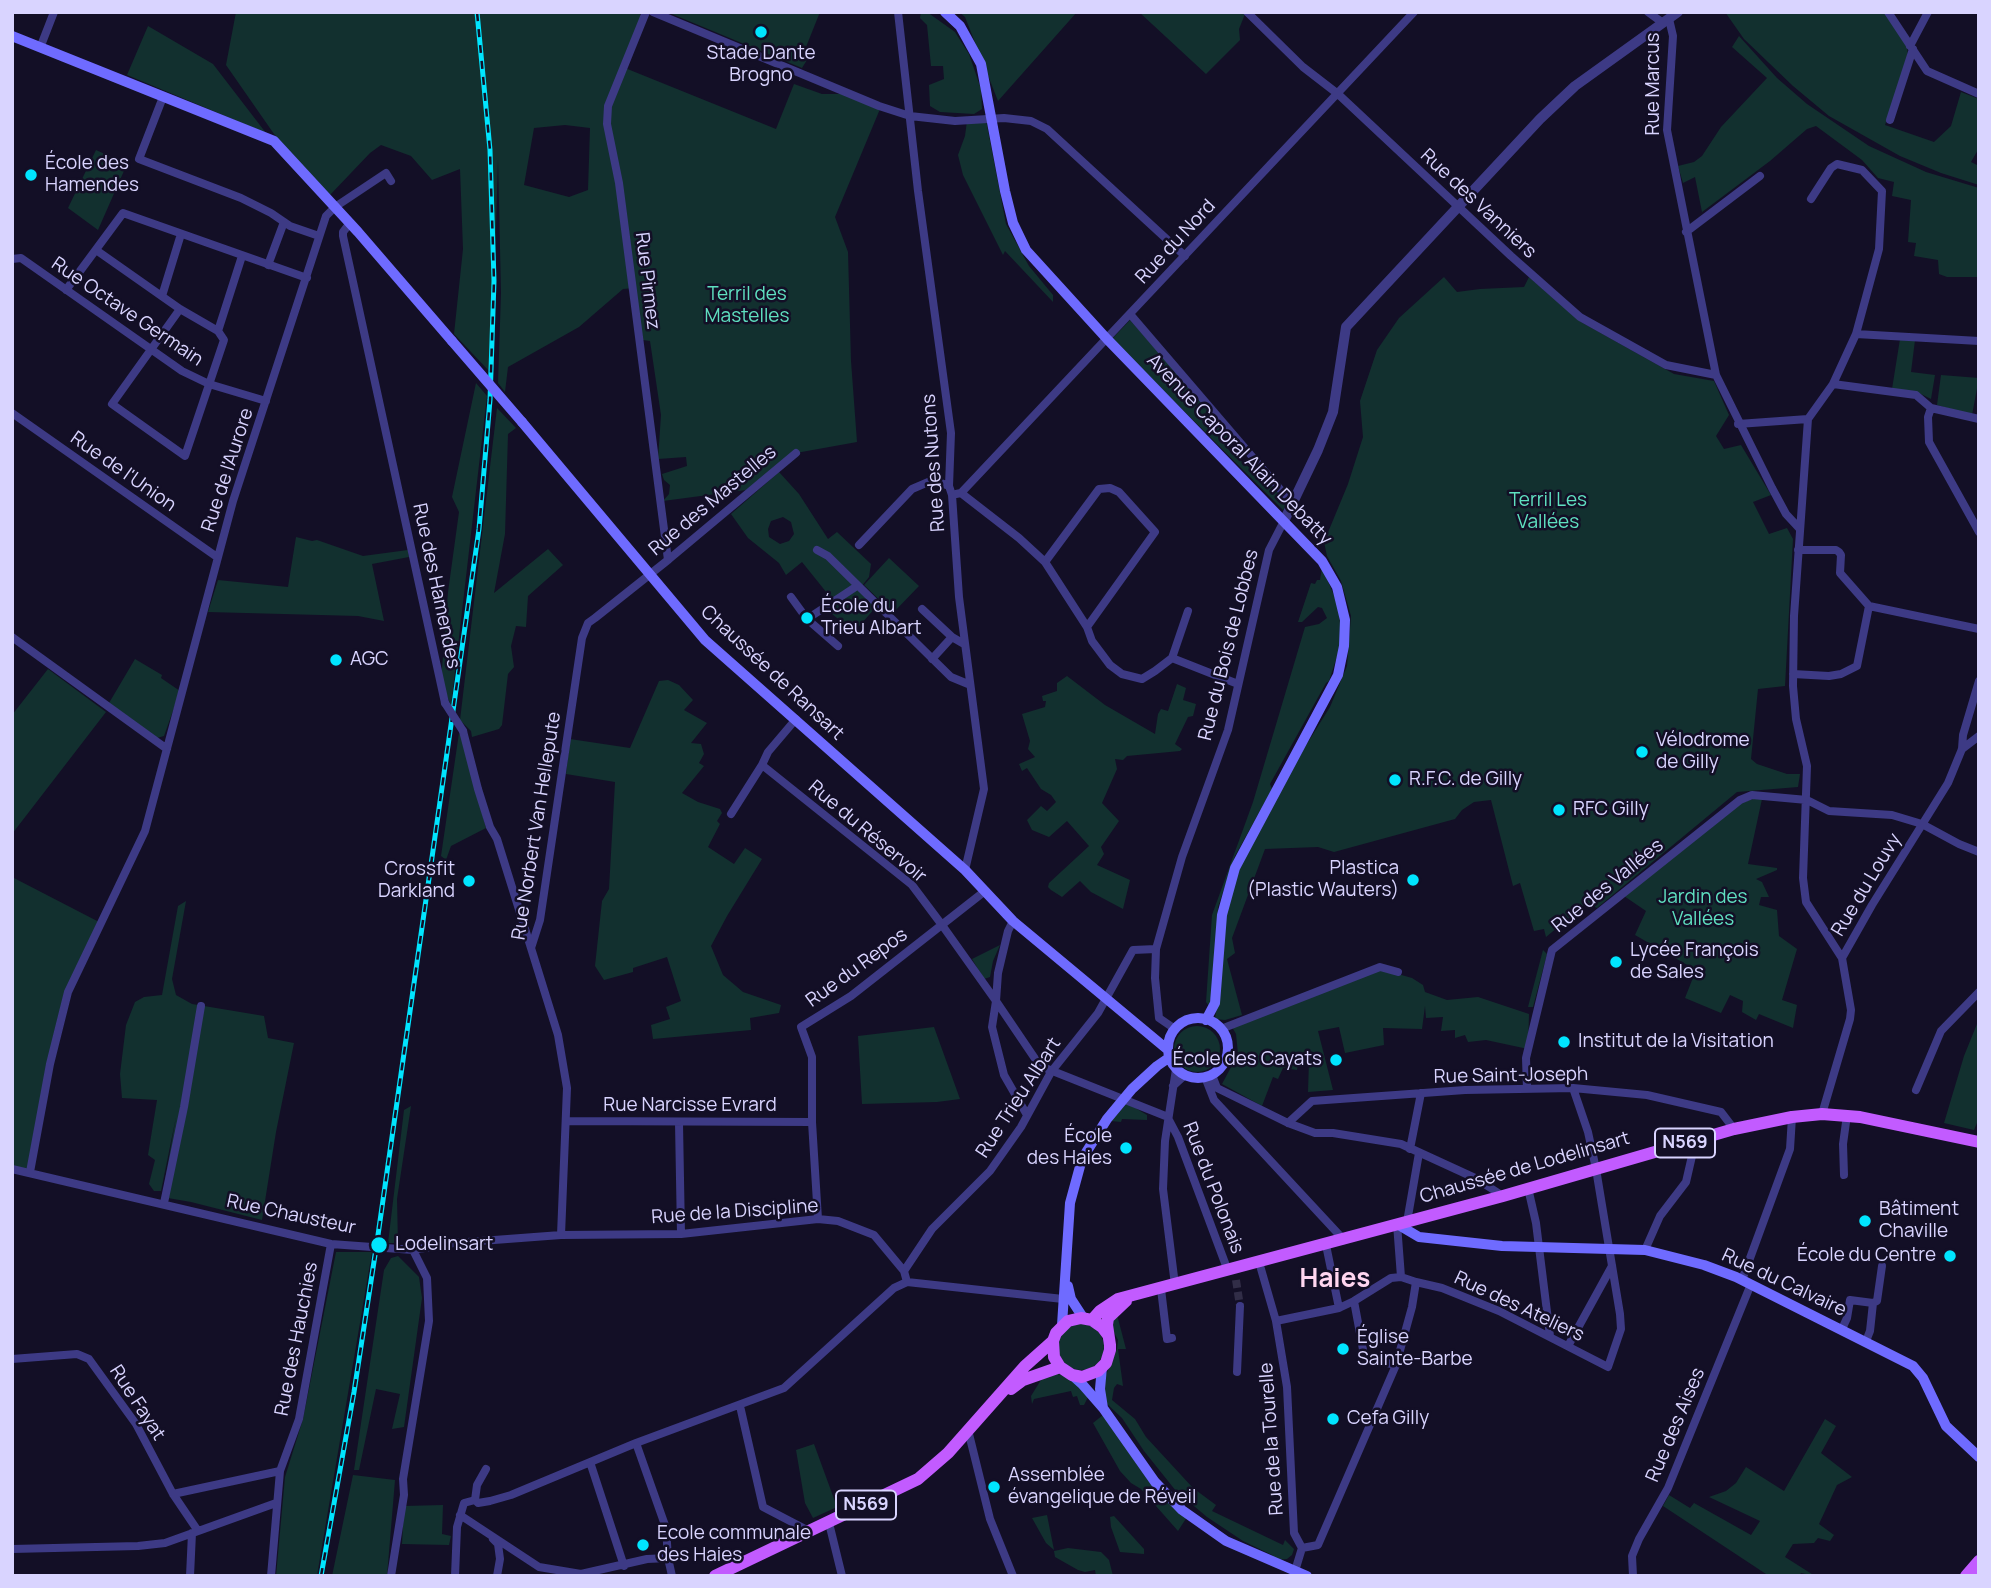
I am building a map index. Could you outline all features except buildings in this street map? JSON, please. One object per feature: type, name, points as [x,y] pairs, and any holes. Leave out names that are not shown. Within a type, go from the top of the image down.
[{"type":"main road","name":"Avenue Caporal Alain Debatty","points":[[945,12],[960,26],[981,64],[1013,223],[1027,250],[1107,339],[1322,561],[1337,587],[1345,620],[1345,646],[1338,675],[1235,868],[1222,915],[1215,1003],[1206,1020]]},
{"type":"main road","name":"Chaussée de Ransart","points":[[12,36],[274,141],[350,223],[522,422],[705,640],[965,870],[1013,921],[1144,1029],[1169,1054]]},
{"type":"main road","points":[[1062,1325],[1070,1203],[1077,1174],[1091,1142],[1123,1100],[1169,1054],[1172,1033],[1189,1020],[1206,1020],[1221,1029],[1228,1046],[1223,1064],[1208,1076],[1181,1072],[1169,1054]]},
{"type":"main road","name":"Chaussée de Ransart","points":[[1144,1029],[1172,1033]]},
{"type":"main road","name":"Chaussée de Lodelinsart","points":[[1088,1320],[1112,1302],[1175,1285],[1232,1274],[1259,1262],[1503,1196],[1734,1129],[1792,1117],[1847,1115],[1979,1142]]},
{"type":"main road","name":"Rue du Calvaire","points":[[1402,1223],[1419,1237],[1502,1246],[1645,1250],[1704,1265],[1747,1282],[1913,1366],[1923,1378],[1947,1426],[1979,1457]]},
{"type":"main road","points":[[1066,1277],[1071,1299],[1088,1320],[1102,1327],[1108,1335]]},
{"type":"main road","points":[[1103,1408],[1100,1389],[1102,1367],[1110,1350],[1108,1318],[1129,1298]]},
{"type":"main road","name":"N569","points":[[715,1576],[918,1479],[939,1461],[1025,1366],[1053,1342],[1062,1325],[1075,1319],[1088,1320]]},
{"type":"main road","points":[[1053,1342],[1054,1357],[1060,1367],[1082,1384],[1103,1408],[1155,1482],[1182,1510],[1226,1541],[1302,1574]]},
{"type":"main road","name":"N569","points":[[994,1402],[1023,1380],[1060,1367]]},
{"type":"main road","points":[[1072,1375],[1090,1375],[1102,1367]]},
{"type":"main road","points":[[1966,1576],[1979,1561]]},
{"type":"street","points":[[40,48],[54,12]]},
{"type":"street","name":"Rue Pirmez","points":[[646,12],[608,106],[607,124],[619,183],[668,560]]},
{"type":"street","points":[[653,12],[879,106],[910,116],[955,121],[1004,118],[1031,121],[1047,129],[1185,256]]},
{"type":"street","name":"Rue des Nutons","points":[[898,12],[920,204],[951,433],[964,644],[984,789],[965,870]]},
{"type":"street","name":"Rue des Vanniers","points":[[1247,12],[1303,67],[1338,94],[1580,317],[1666,365],[1716,375]]},
{"type":"street","name":"Rue du Nord","points":[[954,492],[1107,339],[1414,12]]},
{"type":"street","points":[[1648,12],[1670,18]]},
{"type":"street","points":[[1888,12],[1927,71],[1979,94]]},
{"type":"street","points":[[1890,120],[1912,47],[1928,12]]},
{"type":"street","name":"Rue du Bois de Lobbes","points":[[1172,1033],[1159,1018],[1156,948],[1182,857],[1228,730],[1269,550],[1333,412],[1346,327],[1540,118],[1575,86],[1670,18]]},
{"type":"street","name":"Rue Marcus","points":[[1670,18],[1673,36],[1667,130],[1716,375],[1738,424],[1786,514],[1799,528]]},
{"type":"street","points":[[163,97],[139,159],[241,198],[284,222],[319,236]]},
{"type":"street","points":[[1811,199],[1830,168],[1837,164],[1862,170],[1882,191],[1879,249],[1856,334],[1833,384],[1808,419],[1799,528],[1793,674],[1796,719],[1807,766],[1803,878],[1806,901],[1842,958]]},
{"type":"street","points":[[335,207],[386,173],[391,181]]},
{"type":"street","points":[[1686,232],[1760,176]]},
{"type":"street","name":"Rue de l'Aurore","points":[[30,1172],[50,1064],[68,992],[145,831],[233,501],[319,236],[326,216],[335,207]]},
{"type":"street","points":[[66,290],[123,213],[307,278]]},
{"type":"street","points":[[268,265],[284,222]]},
{"type":"street","name":"Rue des Hamendes","points":[[350,223],[343,236],[445,703],[463,731],[478,789],[490,827],[497,839],[531,947]]},
{"type":"street","points":[[162,296],[181,234]]},
{"type":"street","points":[[96,250],[180,309],[218,331],[224,340],[185,456],[112,404],[180,309]]},
{"type":"street","points":[[218,331],[242,257]]},
{"type":"street","name":"Rue Octave Germain","points":[[13,259],[21,258],[181,371],[209,384],[266,401]]},
{"type":"street","points":[[1130,314],[1292,503]]},
{"type":"street","points":[[1856,334],[1979,341]]},
{"type":"street","points":[[1833,384],[1916,395],[1931,408],[1979,419]]},
{"type":"street","points":[[1931,408],[1928,417],[1930,442],[1979,532]]},
{"type":"street","name":"Rue de l'Union","points":[[12,412],[217,557]]},
{"type":"street","points":[[1738,424],[1808,419]]},
{"type":"street","name":"Rue des Mastelles","points":[[649,574],[796,453]]},
{"type":"street","points":[[859,545],[912,489],[933,480],[1019,538],[1045,562],[1087,627],[1092,641],[1110,665],[1122,674],[1142,679],[1171,658],[1188,611]]},
{"type":"street","points":[[1045,562],[1098,489],[1110,488],[1119,492],[1155,532],[1087,627]]},
{"type":"street","points":[[817,550],[828,556],[951,677],[968,684]]},
{"type":"street","points":[[1798,550],[1839,552],[1840,573],[1869,606],[1979,629]]},
{"type":"street","name":"Rue Norbert Van Hellepute","points":[[561,1235],[567,1088],[558,1035],[531,947],[540,920],[582,638],[589,623],[649,574]]},
{"type":"street","points":[[807,619],[858,586]]},
{"type":"street","points":[[791,597],[807,619],[838,646]]},
{"type":"street","points":[[1793,674],[1829,676],[1841,674],[1857,666],[1869,606]]},
{"type":"street","points":[[922,609],[952,637],[964,644]]},
{"type":"street","points":[[12,637],[167,749]]},
{"type":"street","points":[[932,659],[952,637]]},
{"type":"street","points":[[1171,658],[1238,684]]},
{"type":"street","name":"Rue du Louvy","points":[[1822,1114],[1850,1019],[1851,1010],[1842,958],[1871,905],[1948,783],[1962,749],[1963,735],[1979,681]]},
{"type":"street","points":[[731,814],[768,752],[796,719]]},
{"type":"street","points":[[1962,749],[1979,736]]},
{"type":"street","name":"Rue du Réservoir","points":[[762,765],[912,886],[1040,1066],[1051,1072]]},
{"type":"street","name":"Rue des Vallées","points":[[1527,1089],[1526,1058],[1552,950],[1740,800],[1752,796],[1807,800],[1829,811],[1892,815],[1922,824],[1979,852]]},
{"type":"street","name":"Rue du Repos","points":[[818,1219],[811,1057],[801,1027],[851,996],[985,891]]},
{"type":"street","points":[[1013,921],[998,972],[992,1027],[1004,1076],[1027,1115]]},
{"type":"street","name":"Rue Trieu Albart","points":[[904,1271],[932,1229],[990,1171],[1027,1115],[1051,1072],[1098,1013],[1133,950],[1156,948]]},
{"type":"street","points":[[1221,1029],[1380,967],[1398,972]]},
{"type":"street","points":[[1916,1090],[1941,1031],[1979,992]]},
{"type":"street","points":[[164,1203],[201,1006]]},
{"type":"street","points":[[1051,1072],[1168,1117]]},
{"type":"street","points":[[1175,1285],[1163,1189],[1168,1117],[1173,1086],[1181,1072]]},
{"type":"street","points":[[1208,1076],[1217,1088],[1288,1123],[1315,1133],[1363,1137],[1410,1149],[1475,1178],[1503,1196]]},
{"type":"street","points":[[1208,1076],[1214,1100],[1344,1240]]},
{"type":"street","points":[[1569,1346],[1612,1266],[1596,1168],[1588,1132],[1573,1088]]},
{"type":"street","name":"Rue Saint-Joseph","points":[[1288,1123],[1312,1101],[1421,1093],[1573,1088],[1647,1095],[1721,1112],[1734,1129]]},
{"type":"street","points":[[1410,1149],[1421,1093]]},
{"type":"street","points":[[1844,1175],[1843,1144],[1847,1115]]},
{"type":"street","name":"Rue du Polonais","points":[[1168,1117],[1232,1274]]},
{"type":"street","name":"Rue des Aises","points":[[1633,1576],[1632,1556],[1668,1488],[1747,1282],[1790,1149],[1792,1117]]},
{"type":"street","name":"Rue Narcisse Evrard","points":[[567,1121],[812,1122]]},
{"type":"street","points":[[679,1123],[681,1234]]},
{"type":"street","points":[[1645,1250],[1660,1216],[1686,1182],[1692,1156],[1691,1141]]},
{"type":"street","points":[[1276,1321],[1339,1308],[1391,1278],[1401,1277],[1402,1223],[1419,1153]]},
{"type":"street","name":"Rue Chausteur","points":[[12,1169],[331,1244],[413,1250],[454,1242]]},
{"type":"street","points":[[1528,1188],[1539,1247],[1550,1336]]},
{"type":"street","name":"Rue de la Discipline","points":[[454,1242],[561,1235],[681,1234],[818,1219],[838,1221],[874,1235],[904,1271],[906,1282]]},
{"type":"street","name":"Rue des Hauchies","points":[[271,1576],[280,1471],[299,1419],[331,1244]]},
{"type":"street","points":[[1326,1245],[1339,1308]]},
{"type":"street","points":[[391,1576],[404,1495],[403,1479],[429,1321],[426,1278],[413,1250]]},
{"type":"street","name":"Rue de la Tourelle","points":[[1259,1262],[1276,1321],[1287,1387],[1294,1533],[1302,1548]]},
{"type":"street","name":"Rue des Ateliers","points":[[1401,1277],[1442,1289],[1499,1311],[1608,1367],[1621,1329],[1612,1266]]},
{"type":"street","points":[[1866,1341],[1874,1303],[1877,1301],[1882,1266]]},
{"type":"street","points":[[455,1576],[457,1527],[463,1505],[475,1500],[482,1503],[501,1498],[636,1443],[784,1388],[894,1288],[906,1282],[1063,1299]]},
{"type":"street","points":[[1302,1574],[1302,1548],[1318,1545],[1396,1365],[1416,1282]]},
{"type":"street","points":[[1161,1289],[1167,1339],[1172,1338]]},
{"type":"street","points":[[1842,1329],[1850,1300],[1874,1303]]},
{"type":"street","points":[[1354,1301],[1364,1355],[1396,1365]]},
{"type":"street","points":[[1237,1372],[1240,1306]]},
{"type":"street","name":"Rue Fayat","points":[[12,1359],[77,1354],[89,1359],[136,1424],[195,1532]]},
{"type":"street","points":[[740,1406],[763,1507],[809,1531]]},
{"type":"street","points":[[968,1430],[990,1519],[1013,1576]]},
{"type":"street","points":[[636,1443],[666,1528],[672,1576]]},
{"type":"street","points":[[590,1462],[624,1566]]},
{"type":"street","points":[[475,1500],[477,1485],[486,1469]]},
{"type":"street","points":[[173,1494],[280,1471]]},
{"type":"street","points":[[12,1549],[165,1544],[276,1503]]},
{"type":"street","points":[[460,1515],[539,1567],[581,1574],[647,1559],[668,1558]]},
{"type":"street","points":[[829,1523],[842,1576]]},
{"type":"street","points":[[190,1576],[195,1532]]},
{"type":"street","points":[[487,1532],[498,1544],[500,1559],[497,1576]]},
{"type":"green space","name":"Terril des Mastelles","points":[[236,12],[637,12],[641,15],[625,68],[776,129],[794,84],[822,94],[839,94],[840,90],[880,109],[835,217],[848,252],[851,361],[857,442],[796,453],[746,490],[663,501],[669,494],[670,485],[662,474],[687,466],[686,457],[658,459],[661,415],[650,341],[643,340],[634,288],[623,289],[579,327],[508,367],[505,392],[498,383],[501,293],[498,159],[492,364],[489,371],[454,334],[463,249],[460,169],[432,180],[411,156],[381,145],[330,195],[274,134],[226,65]],"holes":[[[565,125],[590,128],[588,190],[569,197],[524,185],[534,128]]]},
{"type":"green space","points":[[667,12],[820,12],[804,52],[810,55],[802,68]]},
{"type":"green space","points":[[921,12],[927,12],[955,32],[969,54],[981,89],[982,109],[974,114],[940,112],[930,106],[929,85],[944,79],[943,66],[931,66],[927,25],[920,18]]},
{"type":"green space","points":[[959,12],[1077,12],[998,101],[965,17]]},
{"type":"green space","points":[[1139,12],[1245,14],[1239,29],[1240,40],[1206,74]]},
{"type":"green space","points":[[1725,12],[1884,12],[1907,46],[1908,56],[1885,125],[1934,142],[1951,126],[1961,92],[1979,99],[1979,148],[1971,162],[1979,166],[1979,185],[1900,156],[1829,116],[1744,39]]},
{"type":"green space","points":[[148,26],[213,64],[266,133],[127,75]]},
{"type":"green space","points":[[1739,36],[1777,78],[1807,104],[1869,146],[1926,172],[1979,188],[1979,277],[1947,277],[1939,274],[1938,260],[1914,256],[1916,243],[1908,242],[1911,200],[1892,196],[1894,182],[1878,178],[1862,160],[1816,126],[1807,129],[1770,161],[1702,212],[1695,177],[1683,183],[1678,166],[1694,162],[1702,156],[1721,127],[1767,78],[1732,47]]},
{"type":"green space","points":[[986,120],[1006,224],[1029,266],[1053,295],[1053,302],[1005,251],[1003,255],[963,175],[958,155],[967,121]]},
{"type":"green space","points":[[96,150],[127,164],[98,230],[68,208]]},
{"type":"green space","name":"Terril Les Vallées","points":[[1444,277],[1457,292],[1524,287],[1529,277],[1581,322],[1674,374],[1714,381],[1729,415],[1716,436],[1724,449],[1741,445],[1771,495],[1753,502],[1769,534],[1787,528],[1793,539],[1785,686],[1758,689],[1751,759],[1757,764],[1787,774],[1800,774],[1798,787],[1737,792],[1597,908],[1587,903],[1546,937],[1544,929],[1534,931],[1520,883],[1513,886],[1491,800],[1474,802],[1455,819],[1334,852],[1318,847],[1265,849],[1232,938],[1235,953],[1227,959],[1242,1015],[1225,1020],[1215,1019],[1224,926],[1233,875],[1261,817],[1330,707],[1347,666],[1351,616],[1341,581],[1327,556],[1324,542],[1348,484],[1363,437],[1360,401],[1377,350],[1399,318]]},
{"type":"green space","points":[[1130,320],[1236,439],[1226,447],[1261,477],[1264,475],[1289,503],[1283,510],[1112,339]]},
{"type":"green space","points":[[1900,339],[1915,340],[1911,372],[1935,375],[1931,399],[1917,392],[1892,389]]},
{"type":"green space","points":[[1941,375],[1979,378],[1972,415],[1937,405]]},
{"type":"green space","points":[[476,383],[487,396],[451,706],[441,681],[448,592],[459,512],[452,497]]},
{"type":"green space","points":[[497,408],[516,428],[508,434],[505,534],[494,593],[548,549],[563,565],[528,596],[526,627],[516,626],[511,646],[514,667],[508,674],[502,725],[499,729],[472,737],[471,731],[460,720]]},
{"type":"green space","points":[[779,472],[799,494],[828,539],[837,532],[871,564],[869,577],[861,587],[876,607],[854,632],[826,609],[831,598],[802,562],[786,575],[779,563],[748,538],[731,514]],"holes":[[[783,517],[791,522],[794,534],[789,541],[780,544],[769,537],[771,521]]]},
{"type":"green space","points":[[296,537],[317,540],[363,556],[408,550],[409,557],[372,564],[384,621],[358,616],[208,612],[218,580],[288,587]]},
{"type":"green space","points":[[889,558],[919,586],[893,613],[864,585]]},
{"type":"green space","points":[[1322,567],[1338,605],[1342,641],[1329,681],[1270,784],[1272,789],[1235,856],[1218,907],[1213,990],[1209,1006],[1206,1002],[1212,915],[1253,802],[1305,627],[1319,624],[1327,618],[1322,608],[1318,607],[1302,622],[1298,622],[1311,583],[1315,584],[1320,580]]},
{"type":"green space","points":[[135,659],[162,675],[161,678],[180,691],[164,736],[157,738],[109,703]]},
{"type":"green space","points":[[48,669],[106,712],[12,834],[12,715]]},
{"type":"green space","points":[[1067,676],[1105,705],[1155,734],[1158,714],[1161,709],[1168,711],[1177,684],[1186,688],[1183,700],[1196,704],[1193,716],[1188,717],[1175,744],[1182,749],[1180,751],[1115,759],[1117,769],[1102,803],[1119,821],[1101,847],[1104,854],[1097,865],[1130,880],[1123,909],[1091,892],[1080,881],[1062,897],[1051,890],[1049,883],[1089,846],[1067,821],[1049,837],[1032,830],[1027,820],[1041,806],[1047,811],[1056,802],[1041,789],[1027,768],[1022,771],[1019,764],[1035,757],[1028,749],[1030,741],[1022,714],[1045,707],[1046,701],[1043,701],[1042,696],[1057,691],[1057,683]]},
{"type":"green space","points":[[668,680],[679,685],[693,700],[684,710],[707,723],[691,743],[701,744],[704,754],[699,763],[704,766],[682,793],[720,809],[722,813],[717,821],[720,824],[708,847],[734,864],[745,848],[762,859],[711,946],[723,975],[743,992],[781,1005],[779,1013],[750,1018],[751,1030],[653,1039],[651,1025],[670,1019],[666,1007],[681,1001],[667,957],[633,968],[633,972],[604,980],[595,966],[602,901],[609,889],[615,782],[566,774],[570,739],[630,748],[659,681]]},
{"type":"green space","points":[[459,733],[486,828],[451,846],[446,860],[441,856]]},
{"type":"green space","name":"Jardin des Vallées","points":[[1756,798],[1762,799],[1748,864],[1777,868],[1756,879],[1762,882],[1769,897],[1761,897],[1759,905],[1777,910],[1779,936],[1797,949],[1782,1000],[1797,1005],[1793,1028],[1759,1014],[1756,1020],[1742,1012],[1743,1001],[1730,995],[1721,1013],[1685,998],[1696,970],[1635,935],[1646,911],[1624,896],[1738,804]]},
{"type":"green space","points":[[12,877],[101,923],[68,992],[30,1172],[12,1169]]},
{"type":"green space","points":[[186,901],[172,979],[176,995],[192,1004],[264,1016],[268,1038],[294,1043],[262,1220],[162,1197],[176,1117],[161,1191],[154,1191],[149,1184],[155,1160],[148,1155],[157,1100],[122,1098],[120,1074],[126,1025],[135,1002],[144,997],[162,995],[178,906]]},
{"type":"green space","points":[[1000,945],[990,977],[984,979],[972,959]]},
{"type":"green space","points":[[1543,950],[1547,954],[1533,1007],[1528,1007]]},
{"type":"green space","points":[[1377,968],[1412,978],[1423,985],[1425,992],[1447,1000],[1478,997],[1529,1014],[1528,1049],[1486,1040],[1468,1042],[1465,1035],[1455,1038],[1455,1030],[1441,1031],[1443,1017],[1426,1018],[1425,1006],[1422,1029],[1383,1028],[1384,1045],[1345,1053],[1339,1027],[1318,1031],[1333,1090],[1308,1092],[1309,1061],[1299,1058],[1297,1070],[1283,1068],[1278,1079],[1273,1077],[1262,1106],[1222,1084],[1238,1054],[1236,1034],[1232,1027]]},
{"type":"green space","points":[[1979,1019],[1979,1118],[1974,1130],[1944,1123],[1964,1056]]},
{"type":"green space","points":[[1197,1026],[1213,1033],[1220,1049],[1213,1065],[1197,1072],[1181,1065],[1174,1049],[1181,1033]]},
{"type":"green space","points":[[934,1027],[960,1099],[862,1104],[858,1036]]},
{"type":"green space","points":[[1127,1103],[1147,1115],[1147,1120],[1111,1121]]},
{"type":"green space","points":[[411,1106],[397,1199],[398,1243],[388,1243],[404,1110]]},
{"type":"green space","points":[[336,1252],[372,1252],[317,1576],[276,1576],[285,1477],[303,1419]]},
{"type":"green space","points":[[398,1256],[419,1277],[422,1298],[404,1427],[392,1429],[400,1394],[376,1389],[359,1470],[354,1470],[384,1270],[391,1258]]},
{"type":"green space","points":[[1116,1311],[1126,1349],[1118,1349],[1123,1386],[1117,1384],[1112,1400],[1135,1419],[1146,1437],[1193,1488],[1216,1505],[1212,1511],[1283,1545],[1285,1540],[1294,1549],[1287,1559],[1277,1560],[1243,1541],[1207,1517],[1176,1491],[1122,1418],[1106,1403],[1103,1390],[1105,1377],[1118,1340],[1110,1325]]},
{"type":"green space","points":[[1081,1324],[1097,1331],[1104,1347],[1097,1363],[1081,1370],[1065,1363],[1058,1347],[1065,1331]]},
{"type":"green space","points":[[1055,1373],[1073,1379],[1089,1395],[1084,1405],[1080,1405],[1077,1396],[1073,1397],[1071,1391],[1034,1399],[1032,1404],[1031,1396],[1044,1375]]},
{"type":"green space","points":[[1103,1415],[1187,1517],[1178,1531],[1141,1489],[1120,1471],[1093,1423]]},
{"type":"green space","points":[[1825,1419],[1836,1426],[1821,1453],[1852,1477],[1837,1485],[1819,1524],[1834,1535],[1830,1541],[1818,1538],[1814,1543],[1793,1544],[1785,1557],[1815,1576],[1801,1573],[1799,1576],[1769,1576],[1663,1506],[1669,1495],[1690,1508],[1694,1503],[1751,1535],[1760,1521],[1709,1497],[1726,1491],[1736,1483],[1746,1467],[1784,1491]]},
{"type":"green space","points":[[814,1444],[837,1507],[813,1518],[805,1503],[796,1450]]},
{"type":"green space","points":[[353,1475],[395,1480],[387,1576],[332,1576]]},
{"type":"green space","points":[[443,1505],[442,1534],[451,1536],[449,1545],[402,1544],[404,1506]]},
{"type":"green space","points":[[1047,1515],[1054,1550],[1046,1543],[1032,1518]]},
{"type":"green space","points":[[1114,1516],[1144,1549],[1144,1554],[1120,1552],[1111,1527],[1110,1517]]},
{"type":"green space","points":[[1068,1548],[1101,1552],[1109,1560],[1113,1576],[1096,1576],[1095,1570],[1078,1570],[1055,1557],[1054,1551]]},
{"type":"tunnel","points":[[1236,1280],[1240,1306]]},
{"type":"railway","points":[[321,1576],[354,1392],[377,1242],[479,529],[490,400],[494,281],[490,150],[477,12]]},
{"type":"place","name":"Stade Dante Brogno","points":[[761,32]]},
{"type":"place","name":"École des Hamendes","points":[[31,175]]},
{"type":"place","name":"École du Trieu Albart","points":[[807,618]]},
{"type":"place","name":"AGC","points":[[336,660]]},
{"type":"place","name":"Vélodrome de Gilly","points":[[1642,752]]},
{"type":"place","name":"R.F.C. de Gilly","points":[[1395,780]]},
{"type":"place","name":"RFC Gilly","points":[[1559,810]]},
{"type":"place","name":"Plastica (Plastic Wauters)","points":[[1413,880]]},
{"type":"place","name":"Crossfit Darkland","points":[[469,881]]},
{"type":"place","name":"Lycée François de Sales","points":[[1616,962]]},
{"type":"place","name":"Institut de la Visitation","points":[[1564,1042]]},
{"type":"place","name":"École des Cayats","points":[[1336,1060]]},
{"type":"place","name":"École des Haies","points":[[1126,1148]]},
{"type":"place","name":"Bâtiment Chaville","points":[[1865,1221]]},
{"type":"place","name":"Lodelinsart","points":[[379,1245]]},
{"type":"place","name":"École du Centre","points":[[1950,1256]]},
{"type":"place","name":"Église Sainte-Barbe","points":[[1343,1349]]},
{"type":"place","name":"Cefa Gilly","points":[[1333,1419]]},
{"type":"place","name":"Assemblée évangelique de Réveil","points":[[994,1487]]},
{"type":"place","name":"Ecole communale des Haies","points":[[643,1545]]},
{"type":"district","name":"Haies","points":[[1335,1280]]}]
